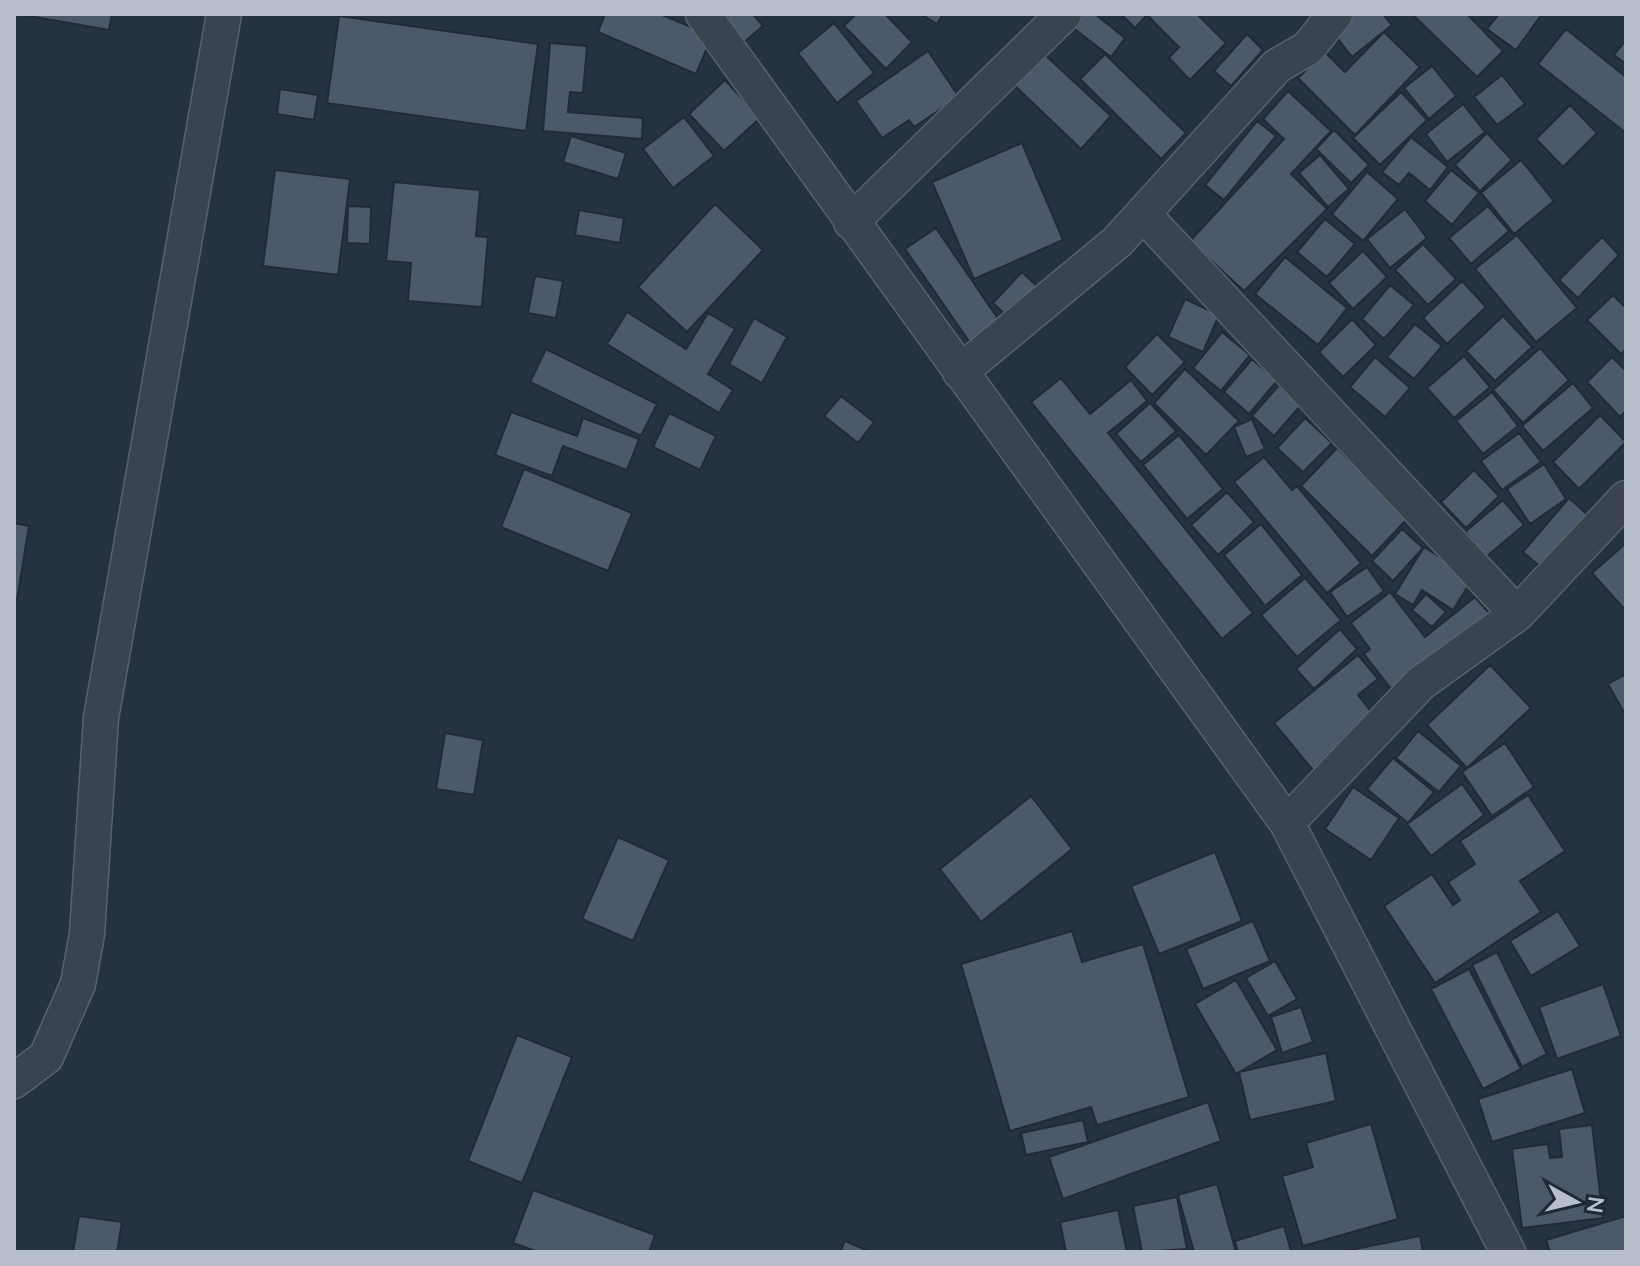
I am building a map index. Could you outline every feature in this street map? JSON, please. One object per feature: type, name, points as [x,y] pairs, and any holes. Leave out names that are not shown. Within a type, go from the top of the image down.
[{"type":"street","points":[[14,1081],[46,1057],[78,984],[87,934],[101,718],[224,14]]},
{"type":"street","points":[[703,14],[1287,823],[1508,1252]]},
{"type":"street","points":[[851,222],[1064,14]]},
{"type":"street","points":[[960,372],[1144,215],[1277,66],[1308,48],[1335,14]]},
{"type":"street","points":[[1144,215],[1517,614]]},
{"type":"street","points":[[1287,823],[1421,683],[1517,614],[1626,498]]},
{"type":"building","points":[[18,14],[112,14],[109,30]]},
{"type":"building","points":[[605,14],[660,14],[712,36],[696,74],[598,32]]},
{"type":"building","points":[[717,14],[753,14],[763,26],[742,44]]},
{"type":"building","points":[[856,14],[885,14],[912,42],[886,69],[844,26]]},
{"type":"building","points":[[921,14],[943,14],[937,24]]},
{"type":"building","points":[[1082,14],[1095,14],[1125,38],[1111,57],[1072,27]]},
{"type":"building","points":[[1121,14],[1197,14],[1226,43],[1190,80],[1169,58],[1179,47],[1147,15],[1135,28]]},
{"type":"building","points":[[1343,14],[1383,14],[1392,25],[1352,57],[1328,26]]},
{"type":"building","points":[[1412,14],[1467,14],[1503,51],[1477,77]]},
{"type":"building","points":[[1499,14],[1542,14],[1516,50],[1487,29]]},
{"type":"building","points":[[339,16],[538,44],[526,131],[327,103]]},
{"type":"building","points":[[834,23],[874,73],[837,103],[798,53]]},
{"type":"building","points":[[1566,29],[1626,77],[1626,133],[1538,64]]},
{"type":"building","points":[[1384,32],[1420,67],[1355,135],[1298,78],[1325,52],[1345,72]]},
{"type":"building","points":[[1247,34],[1263,50],[1231,86],[1214,71]]},
{"type":"building","points":[[1626,40],[1626,64],[1614,55]]},
{"type":"building","points":[[550,43],[587,46],[583,93],[570,92],[568,112],[643,118],[642,139],[543,131]]},
{"type":"building","points":[[928,51],[959,97],[914,127],[909,120],[882,138],[856,101]]},
{"type":"building","points":[[1044,54],[1111,116],[1081,149],[1015,86]]},
{"type":"building","points":[[1105,54],[1186,133],[1161,159],[1080,79]]},
{"type":"building","points":[[1432,66],[1456,96],[1429,119],[1404,88]]},
{"type":"building","points":[[1502,75],[1525,104],[1497,125],[1474,97]]},
{"type":"building","points":[[725,80],[760,118],[724,151],[689,114]]},
{"type":"building","points":[[280,89],[318,95],[314,120],[277,114]]},
{"type":"building","points":[[1288,91],[1331,131],[1291,174],[1327,209],[1244,291],[1190,241],[1284,139],[1263,119]]},
{"type":"building","points":[[1401,92],[1427,120],[1380,165],[1353,138]]},
{"type":"building","points":[[1463,104],[1485,132],[1447,162],[1426,134]]},
{"type":"building","points":[[1570,105],[1597,133],[1563,167],[1536,139]]},
{"type":"building","points":[[684,117],[714,156],[673,188],[643,149]]},
{"type":"building","points":[[1257,121],[1276,136],[1224,200],[1205,185]]},
{"type":"building","points":[[1334,130],[1369,165],[1351,183],[1316,149]]},
{"type":"building","points":[[1487,133],[1512,160],[1480,191],[1455,165]]},
{"type":"building","points":[[571,136],[626,153],[618,179],[563,162]]},
{"type":"building","points":[[1411,137],[1448,167],[1430,190],[1409,173],[1399,185],[1382,172]]},
{"type":"building","points":[[1022,143],[1063,240],[974,279],[932,182]]},
{"type":"building","points":[[1320,155],[1349,189],[1328,207],[1299,173]]},
{"type":"building","points":[[1521,160],[1554,201],[1514,234],[1481,193]]},
{"type":"building","points":[[275,170],[350,179],[338,275],[263,266]]},
{"type":"building","points":[[1451,170],[1479,193],[1452,225],[1425,201]]},
{"type":"building","points":[[1367,172],[1398,199],[1363,241],[1332,214]]},
{"type":"building","points":[[394,182],[480,190],[476,236],[488,237],[482,307],[408,301],[411,263],[386,261]]},
{"type":"building","points":[[715,204],[763,250],[687,332],[638,287]]},
{"type":"building","points":[[348,206],[371,207],[370,244],[347,243]]},
{"type":"building","points":[[1488,206],[1509,231],[1471,264],[1449,238]]},
{"type":"building","points":[[1405,209],[1427,238],[1390,268],[1367,239]]},
{"type":"building","points":[[579,210],[624,218],[620,243],[575,235]]},
{"type":"building","points":[[1325,219],[1355,244],[1327,277],[1297,252]]},
{"type":"building","points":[[936,228],[1003,326],[973,347],[905,249]]},
{"type":"building","points":[[1517,235],[1577,308],[1536,342],[1475,269]]},
{"type":"building","points":[[1602,237],[1619,255],[1578,298],[1559,280]]},
{"type":"building","points":[[1423,244],[1456,279],[1428,305],[1395,270]]},
{"type":"building","points":[[1363,251],[1387,277],[1353,309],[1329,283]]},
{"type":"building","points":[[1285,257],[1347,308],[1318,345],[1255,294]]},
{"type":"building","points":[[1022,272],[1041,290],[1012,321],[993,303]]},
{"type":"building","points":[[535,276],[563,281],[556,318],[528,313]]},
{"type":"building","points":[[1462,281],[1486,307],[1447,344],[1423,318]]},
{"type":"building","points":[[1390,285],[1414,305],[1384,339],[1362,319]]},
{"type":"building","points":[[1613,295],[1626,308],[1626,349],[1621,354],[1587,320]]},
{"type":"building","points":[[1185,299],[1219,315],[1203,352],[1168,337]]},
{"type":"building","points":[[627,312],[686,349],[708,313],[735,329],[708,374],[733,390],[719,413],[607,344]]},
{"type":"building","points":[[1503,316],[1532,347],[1495,381],[1466,351]]},
{"type":"building","points":[[754,318],[787,337],[762,383],[729,364]]},
{"type":"building","points":[[1352,319],[1376,345],[1343,377],[1319,352]]},
{"type":"building","points":[[1415,324],[1442,346],[1414,379],[1387,357]]},
{"type":"building","points":[[1222,332],[1250,355],[1221,391],[1193,368]]},
{"type":"building","points":[[1157,334],[1185,362],[1152,395],[1125,367]]},
{"type":"building","points":[[1540,348],[1569,380],[1523,423],[1493,390]]},
{"type":"building","points":[[546,349],[657,404],[641,436],[530,382]]},
{"type":"building","points":[[1464,356],[1490,387],[1454,418],[1427,388]]},
{"type":"building","points":[[1375,357],[1410,388],[1385,417],[1350,387]]},
{"type":"building","points":[[1612,357],[1626,371],[1626,411],[1620,417],[1587,382]]},
{"type":"building","points":[[1252,359],[1277,381],[1249,414],[1224,392]]},
{"type":"building","points":[[1185,369],[1239,421],[1206,455],[1154,403]]},
{"type":"building","points":[[1061,378],[1090,414],[1131,380],[1147,401],[1108,433],[1253,613],[1222,639],[1031,402]]},
{"type":"building","points":[[1281,383],[1303,403],[1274,436],[1252,416]]},
{"type":"building","points":[[1573,383],[1593,408],[1543,451],[1522,426]]},
{"type":"building","points":[[1492,392],[1518,426],[1483,454],[1456,421]]},
{"type":"building","points":[[841,396],[874,422],[858,443],[824,416]]},
{"type":"building","points":[[1150,403],[1176,431],[1141,462],[1116,434]]},
{"type":"building","points":[[511,412],[577,436],[583,418],[639,439],[627,470],[563,446],[552,476],[495,455]]},
{"type":"building","points":[[669,413],[716,436],[700,470],[653,447]]},
{"type":"building","points":[[1600,415],[1626,442],[1579,489],[1553,462]]},
{"type":"building","points":[[1305,418],[1332,443],[1303,472],[1277,448]]},
{"type":"building","points":[[1252,419],[1265,449],[1246,457],[1234,427]]},
{"type":"building","points":[[1519,433],[1541,462],[1502,490],[1481,461]]},
{"type":"building","points":[[1179,435],[1223,489],[1187,519],[1143,465]]},
{"type":"building","points":[[1337,448],[1408,518],[1372,556],[1301,486]]},
{"type":"building","points":[[1264,457],[1292,490],[1297,486],[1361,563],[1327,593],[1234,482]]},
{"type":"building","points":[[1544,464],[1566,499],[1530,524],[1507,489]]},
{"type":"building","points":[[524,469],[632,513],[608,571],[501,527]]},
{"type":"building","points":[[1474,470],[1499,496],[1466,528],[1441,502]]},
{"type":"building","points":[[1227,492],[1254,522],[1218,555],[1191,525]]},
{"type":"building","points":[[1569,498],[1589,516],[1543,569],[1523,552]]},
{"type":"building","points":[[1503,500],[1524,525],[1486,557],[1465,532]]},
{"type":"building","points":[[14,523],[29,526],[17,600],[14,599]]},
{"type":"building","points":[[1261,524],[1302,575],[1265,606],[1224,555]]},
{"type":"building","points":[[1402,529],[1423,548],[1393,581],[1372,561]]},
{"type":"building","points":[[1626,543],[1626,611],[1592,573]]},
{"type":"building","points":[[1424,547],[1473,578],[1453,610],[1422,590],[1413,605],[1395,594]]},
{"type":"building","points":[[1367,567],[1384,591],[1347,617],[1330,592]]},
{"type":"building","points":[[1305,578],[1341,620],[1297,657],[1261,615]]},
{"type":"building","points":[[1390,592],[1425,637],[1475,597],[1489,613],[1392,690],[1364,654],[1370,649],[1351,623]]},
{"type":"building","points":[[1426,594],[1446,612],[1432,627],[1412,610]]},
{"type":"building","points":[[1340,629],[1357,649],[1314,689],[1296,669]]},
{"type":"building","points":[[1358,655],[1378,679],[1358,695],[1380,723],[1317,775],[1274,723]]},
{"type":"building","points":[[1490,665],[1531,708],[1467,768],[1427,725]]},
{"type":"building","points":[[1626,674],[1626,716],[1608,684]]},
{"type":"building","points":[[1418,731],[1461,766],[1439,792],[1396,758]]},
{"type":"building","points":[[445,733],[483,740],[474,795],[436,789]]},
{"type":"building","points":[[1505,743],[1534,787],[1492,816],[1462,772]]},
{"type":"building","points":[[1393,758],[1434,792],[1408,823],[1367,789]]},
{"type":"building","points":[[1462,784],[1484,815],[1431,856],[1407,824]]},
{"type":"building","points":[[1353,787],[1399,818],[1371,860],[1325,829]]},
{"type":"building","points":[[1528,795],[1565,851],[1520,881],[1541,912],[1435,983],[1384,906],[1432,874],[1453,905],[1460,900],[1448,882],[1475,864],[1460,841]]},
{"type":"building","points":[[1031,796],[1072,849],[981,922],[940,869]]},
{"type":"building","points":[[618,837],[669,860],[633,941],[582,919]]},
{"type":"building","points":[[1215,852],[1242,921],[1159,954],[1131,886]]},
{"type":"building","points":[[1558,911],[1580,946],[1531,976],[1510,941]]},
{"type":"building","points":[[1253,921],[1270,961],[1203,989],[1186,949]]},
{"type":"building","points":[[1072,931],[1082,962],[1143,944],[1189,1097],[1097,1125],[1091,1107],[1010,1131],[961,964]]},
{"type":"building","points":[[1497,952],[1547,1054],[1522,1067],[1472,965]]},
{"type":"building","points":[[1275,961],[1297,999],[1268,1016],[1246,978]]},
{"type":"building","points":[[1469,969],[1521,1069],[1483,1089],[1431,989]]},
{"type":"building","points":[[1236,980],[1277,1050],[1236,1074],[1195,1004]]},
{"type":"building","points":[[1603,984],[1621,1036],[1557,1059],[1539,1007]]},
{"type":"building","points":[[1301,1007],[1313,1042],[1282,1053],[1271,1017]]},
{"type":"building","points":[[517,1035],[572,1057],[522,1183],[468,1161]]},
{"type":"building","points":[[1326,1053],[1336,1101],[1250,1120],[1239,1072]]},
{"type":"building","points":[[1572,1069],[1585,1113],[1492,1142],[1478,1099]]},
{"type":"building","points":[[1208,1102],[1221,1141],[1063,1199],[1049,1157]]},
{"type":"building","points":[[1083,1120],[1088,1142],[1026,1155],[1021,1133]]},
{"type":"building","points":[[1371,1124],[1398,1219],[1303,1246],[1282,1176],[1313,1167],[1306,1143]]},
{"type":"building","points":[[1592,1125],[1603,1218],[1522,1228],[1512,1149],[1548,1144],[1550,1158],[1562,1157],[1559,1129]]},
{"type":"building","points":[[1217,1184],[1236,1252],[1194,1252],[1178,1195]]},
{"type":"building","points":[[533,1190],[655,1235],[649,1252],[538,1252],[513,1243]]},
{"type":"building","points":[[1177,1197],[1187,1249],[1142,1252],[1133,1206]]},
{"type":"building","points":[[1118,1210],[1127,1252],[1066,1252],[1060,1222]]},
{"type":"building","points":[[79,1216],[122,1222],[117,1252],[73,1252]]},
{"type":"building","points":[[1626,1216],[1626,1252],[1550,1252],[1546,1240]]},
{"type":"building","points":[[1284,1226],[1291,1251],[1238,1252],[1235,1241]]},
{"type":"building","points":[[1420,1236],[1423,1252],[1340,1252]]},
{"type":"building","points":[[845,1241],[871,1252],[840,1252]]}]
